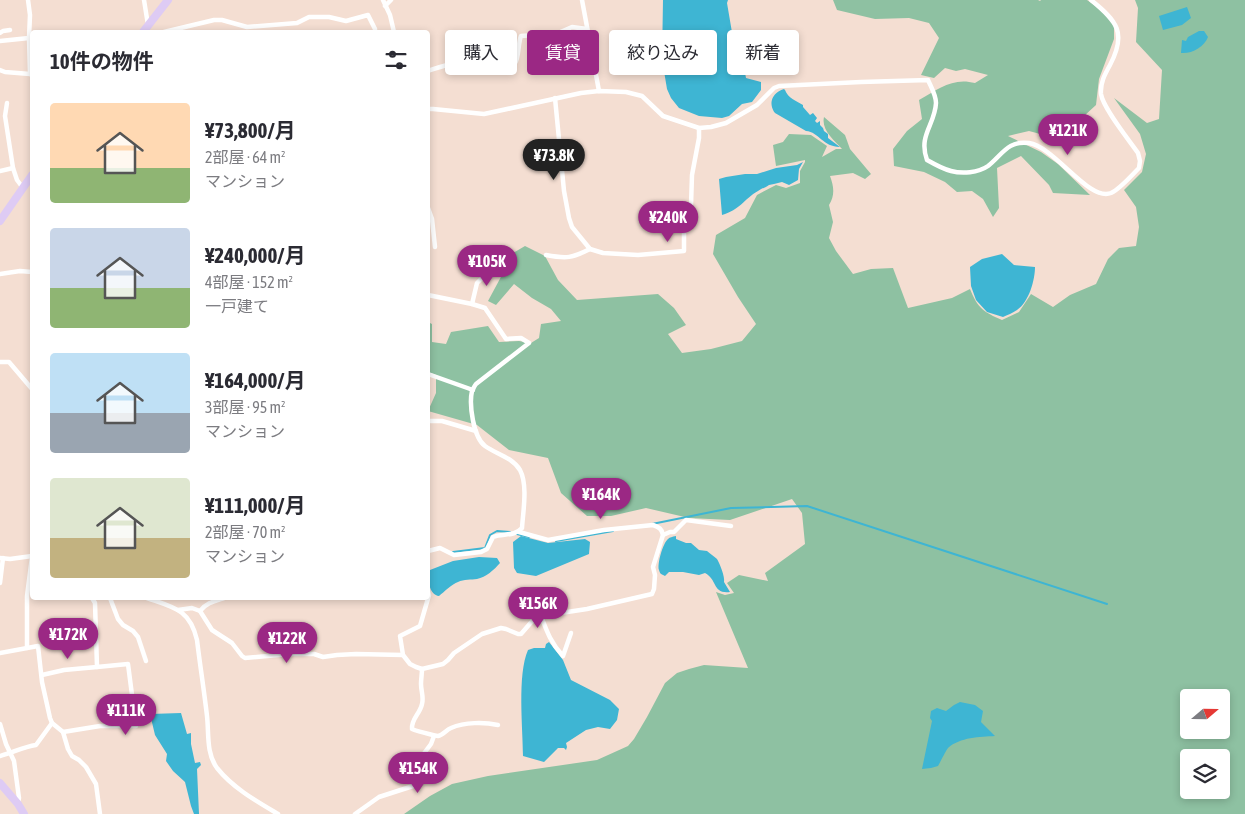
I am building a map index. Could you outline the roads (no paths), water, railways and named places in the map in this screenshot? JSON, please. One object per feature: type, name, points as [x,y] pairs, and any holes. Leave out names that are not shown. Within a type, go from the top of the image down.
[{"type":"main road","points":[[144,30],[168,0]]},
{"type":"main road","points":[[0,221],[30,178]]},
{"type":"main road","points":[[0,783],[24,814]]},
{"type":"street","points":[[28,0],[30,56]]},
{"type":"street","points":[[144,0],[148,25]]},
{"type":"street","points":[[383,0],[390,14],[394,30]]},
{"type":"street","points":[[386,6],[391,0]]},
{"type":"street","points":[[582,0],[599,91]]},
{"type":"street","points":[[430,109],[484,114],[581,93],[599,91],[626,92],[642,96],[663,116],[699,128],[726,123],[757,105],[774,88],[780,86],[928,80],[936,102],[923,147],[926,160],[951,171],[972,172],[986,167],[1010,146],[1019,142],[1030,143],[1048,151],[1089,188],[1101,194],[1109,194],[1140,168],[1140,160],[1138,152],[1104,104],[1101,95],[1103,76],[1115,54],[1118,29],[1107,12],[1091,0]]},
{"type":"street","points":[[172,30],[214,20],[222,20],[247,27],[297,23],[309,17],[329,17],[346,21],[368,15],[375,29]]},
{"type":"street","points":[[430,71],[457,64],[484,69],[509,66],[517,60],[521,36],[536,35],[549,37],[572,27],[587,29]]},
{"type":"street","points":[[0,33],[10,30]]},
{"type":"street","points":[[0,41],[29,38]]},
{"type":"street","points":[[0,70],[30,74]]},
{"type":"street","points":[[555,98],[564,191],[569,218],[572,227],[590,249],[603,253],[638,254],[684,251],[684,220],[690,205],[699,128]]},
{"type":"street","points":[[7,104],[5,116],[13,168],[17,180],[23,188]]},
{"type":"street","points":[[0,171],[13,168]]},
{"type":"street","points":[[430,214],[435,248]]},
{"type":"street","points":[[546,255],[570,258],[590,249]]},
{"type":"street","points":[[472,304],[476,283],[482,278],[483,267]]},
{"type":"street","points":[[0,274],[20,271],[30,272]]},
{"type":"street","points":[[430,295],[485,308],[506,339],[521,338],[529,343],[476,384],[472,390],[474,426],[483,445],[514,462],[520,471],[524,490],[522,528],[510,535],[499,534],[492,537],[487,549],[481,552],[454,555],[440,548],[430,550]]},
{"type":"street","points":[[0,362],[9,362],[30,387]]},
{"type":"street","points":[[430,375],[472,390]]},
{"type":"street","points":[[430,420],[476,431]]},
{"type":"street","points":[[663,535],[674,532],[686,520],[731,526]]},
{"type":"street","points":[[428,600],[420,626],[400,636],[402,655],[410,664],[422,668],[443,664],[454,653],[482,634],[501,628],[521,634],[534,619],[541,616],[587,609],[652,594],[655,576],[653,566],[663,535],[662,530],[658,527],[653,525],[604,530],[548,540],[517,532]]},
{"type":"street","points":[[0,583],[2,558],[30,557]]},
{"type":"street","points":[[27,648],[27,596],[30,573]]},
{"type":"street","points":[[93,600],[95,603],[97,667]]},
{"type":"street","points":[[111,600],[118,619],[138,636],[146,661]]},
{"type":"street","points":[[152,600],[187,616],[195,629],[210,748],[216,766],[246,795],[278,814]]},
{"type":"street","points":[[198,610],[217,600]]},
{"type":"street","points":[[177,610],[192,608],[198,610],[212,630],[232,642],[245,658],[289,654],[314,654],[323,657],[356,654],[402,655]]},
{"type":"street","points":[[541,616],[546,631],[556,649],[563,656],[571,633]]},
{"type":"street","points":[[0,653],[38,646],[50,718],[64,732],[68,750],[72,756],[86,767],[96,784],[100,814]]},
{"type":"street","points":[[42,674],[128,664],[136,726],[100,726],[64,732]]},
{"type":"street","points":[[422,668],[423,702],[411,724],[414,731],[425,732],[434,736],[444,734],[449,729],[463,725],[487,723],[498,725]]},
{"type":"street","points":[[0,756],[36,745],[52,722]]},
{"type":"street","points":[[0,724],[14,761],[19,798],[18,804]]},
{"type":"street","points":[[355,814],[380,797],[413,786],[419,782],[421,777],[420,761],[434,736]]},
{"type":"water","points":[[663,0],[728,0],[732,30],[727,30],[727,75],[745,75],[746,78],[761,82],[761,90],[752,102],[742,104],[729,116],[722,118],[699,116],[679,108],[667,89],[665,75],[717,75],[717,30],[662,30]]},
{"type":"water","points":[[1187,7],[1191,18],[1182,25],[1163,30],[1159,16]]},
{"type":"water","points":[[1199,31],[1204,31],[1208,37],[1204,44],[1193,51],[1181,53],[1182,40],[1186,41],[1188,37]]},
{"type":"water","points":[[784,89],[790,97],[803,105],[810,115],[813,113],[817,118],[815,121],[817,123],[820,121],[820,125],[828,134],[828,138],[840,147],[829,145],[814,134],[775,113],[772,99]]},
{"type":"water","points":[[803,162],[799,169],[798,180],[789,185],[782,182],[769,185],[753,194],[738,207],[722,215],[719,179],[745,174],[757,174]]},
{"type":"water","points":[[1002,254],[1014,265],[1035,267],[1034,278],[1025,302],[1017,310],[1003,317],[987,312],[976,300],[971,286],[970,267],[982,259]]},
{"type":"water","points":[[521,536],[548,543],[585,539],[590,542],[589,554],[536,576],[517,573],[514,568],[513,542]]},
{"type":"water","points":[[676,536],[676,539],[691,543],[699,550],[707,551],[717,559],[722,570],[724,582],[730,592],[720,591],[712,579],[705,573],[699,575],[669,572],[665,576],[661,574],[659,567],[662,549],[670,537]]},
{"type":"water","points":[[479,557],[497,558],[500,563],[484,577],[463,580],[451,586],[439,596],[436,595],[430,588],[430,570],[453,561]]},
{"type":"water","points":[[549,642],[563,660],[571,680],[610,700],[619,709],[617,720],[610,729],[598,727],[586,730],[566,743],[566,750],[558,748],[544,762],[523,756],[521,702],[523,673],[528,650],[545,648]]},
{"type":"water","points":[[960,702],[975,705],[983,711],[981,722],[995,736],[970,738],[953,744],[948,748],[938,766],[922,769],[932,721],[930,718],[931,711],[937,708],[946,711]]},
{"type":"water","points":[[181,713],[187,734],[191,733],[195,763],[200,762],[201,765],[197,769],[199,814],[194,814],[185,782],[173,771],[166,761],[167,754],[155,735],[150,714]]},
{"type":"waterway","points":[[652,524],[731,508],[807,506],[1107,604]]},
{"type":"waterway","points":[[453,552],[485,548],[490,535],[497,531],[510,532]]},
{"type":"waterway","points":[[556,541],[613,531]]},
{"type":"waterway","points":[[517,534],[529,537]]}]
